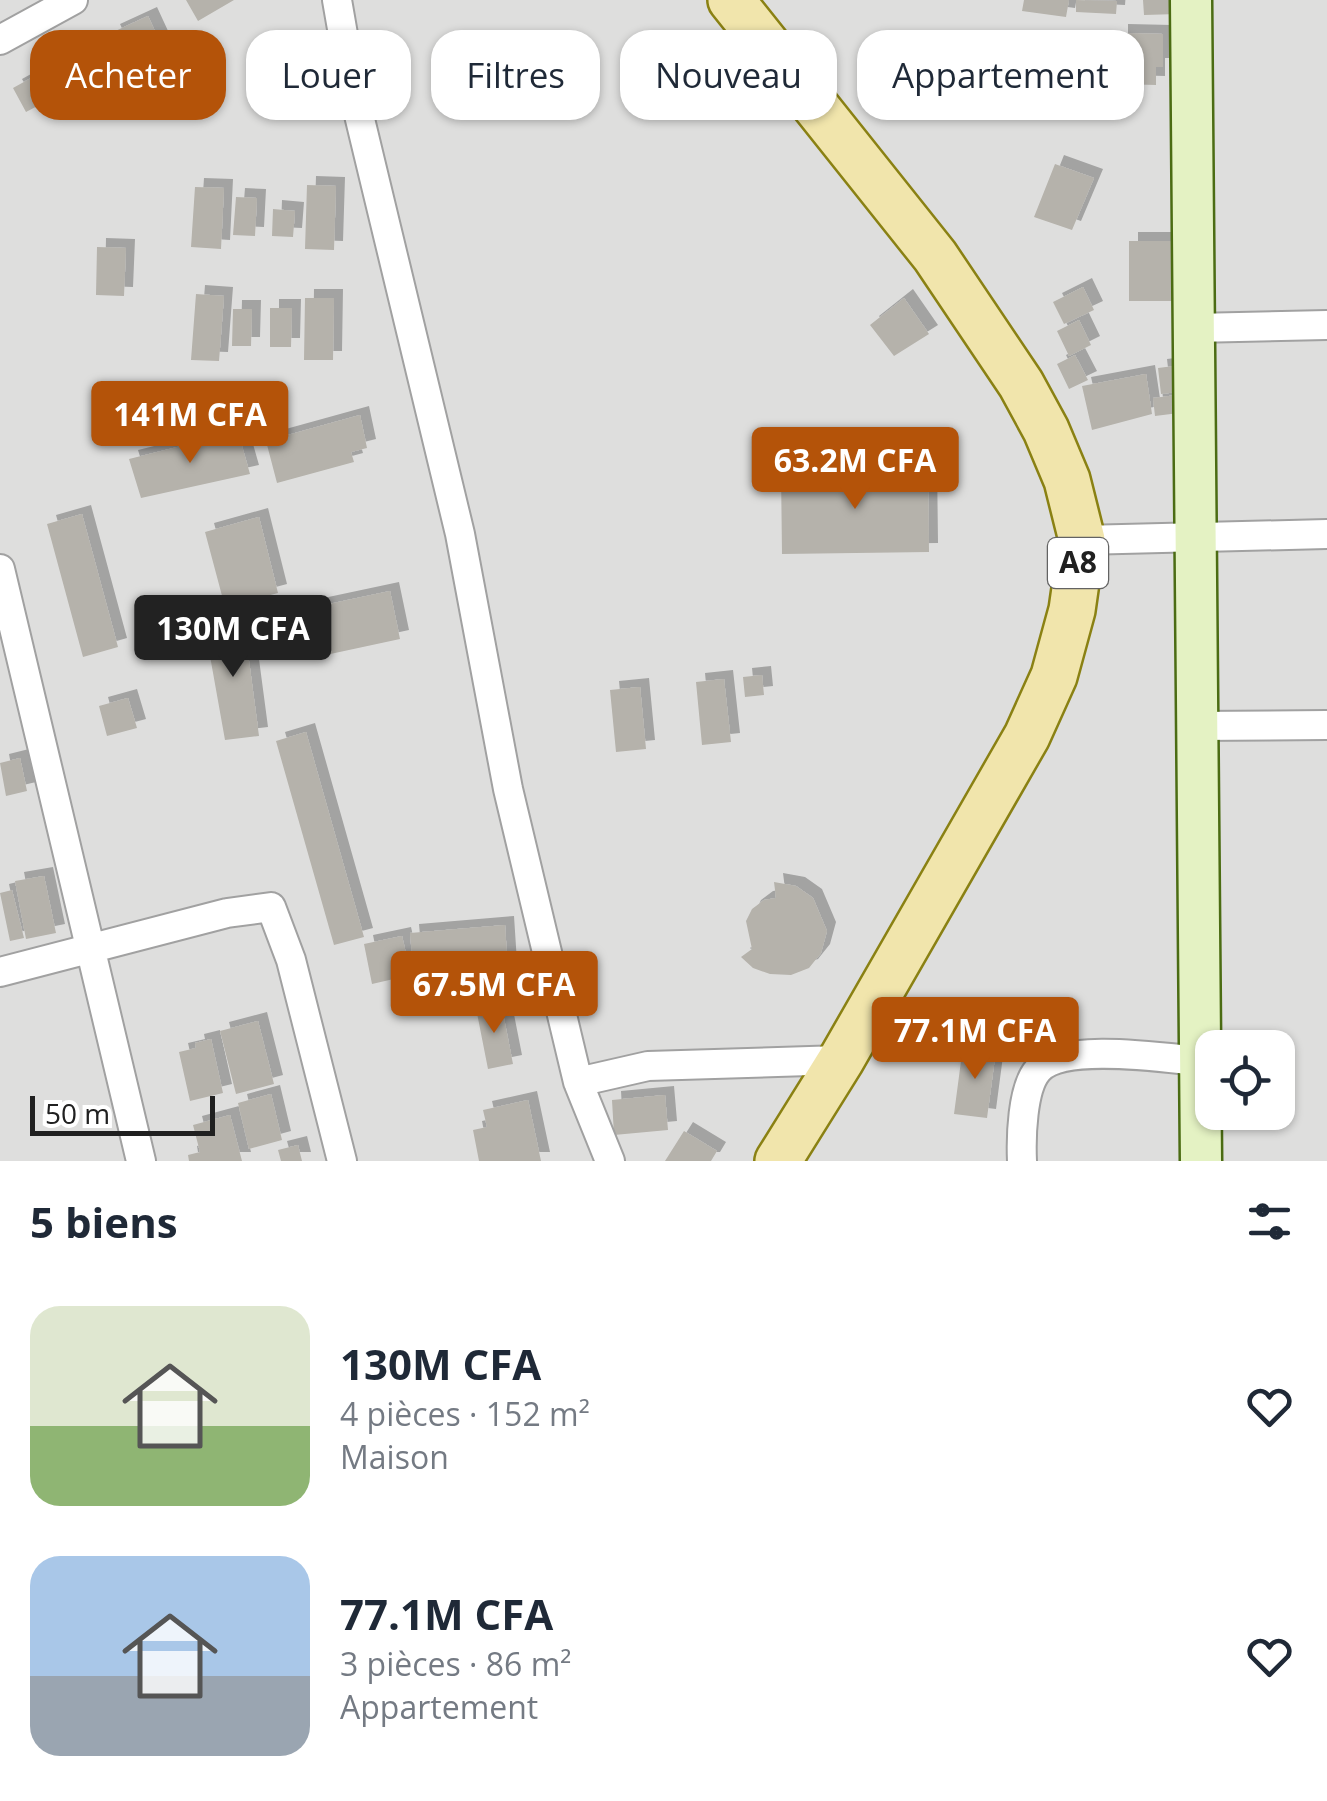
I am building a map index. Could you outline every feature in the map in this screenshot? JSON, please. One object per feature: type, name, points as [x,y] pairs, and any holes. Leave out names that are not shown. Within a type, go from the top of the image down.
[{"type":"main road","name":"A8","points":[[731,0],[934,256],[1021,384],[1067,480],[1082,540],[1072,610],[1054,676],[1034,722],[778,1161]]},
{"type":"street","points":[[0,40],[74,0]]},
{"type":"street","points":[[337,0],[352,86],[460,534],[508,789],[578,1082],[610,1161]]},
{"type":"street","points":[[1190,0],[1200,1030]]},
{"type":"street","points":[[1194,328],[1327,325]]},
{"type":"street","points":[[1082,540],[1327,534]]},
{"type":"street","points":[[0,568],[7,633],[93,949],[142,1161]]},
{"type":"street","points":[[1195,726],[1327,725]]},
{"type":"street","points":[[0,972],[227,913],[271,907],[291,960],[342,1161]]},
{"type":"street","points":[[1022,1161],[1026,1100],[1038,1070],[1058,1058],[1119,1054],[1195,1060]]},
{"type":"street","points":[[578,1082],[648,1066],[840,1060]]},
{"type":"street","points":[[1201,1130],[1201,1161]]},
{"type":"shaded area","points":[[0,0],[1327,0],[1327,1161],[0,1161]]},
{"type":"building","points":[[186,0],[234,0],[198,21]]},
{"type":"building","points":[[1024,0],[1069,0],[1066,17],[1022,11]]},
{"type":"building","points":[[1076,0],[1117,1],[1116,14],[1076,12]]},
{"type":"building","points":[[1143,0],[1178,0],[1178,14],[1144,15]]},
{"type":"building","points":[[148,16],[154,30],[118,30]]},
{"type":"building","points":[[1144,34],[1163,34],[1163,67],[1156,67],[1156,85],[1144,85]]},
{"type":"building","points":[[30,79],[30,110],[26,112],[13,88]]},
{"type":"building","points":[[1055,164],[1094,178],[1072,230],[1034,217]]},
{"type":"building","points":[[307,185],[336,186],[334,250],[305,249]]},
{"type":"building","points":[[195,187],[224,188],[221,249],[191,247]]},
{"type":"building","points":[[236,197],[257,198],[255,236],[233,235]]},
{"type":"building","points":[[273,209],[295,211],[293,237],[272,236]]},
{"type":"building","points":[[1129,241],[1180,241],[1179,301],[1129,301]]},
{"type":"building","points":[[97,247],[126,248],[124,296],[96,295]]},
{"type":"building","points":[[1083,287],[1094,310],[1064,324],[1053,302]]},
{"type":"building","points":[[196,294],[224,296],[219,361],[191,360]]},
{"type":"building","points":[[305,298],[334,298],[333,360],[304,360]]},
{"type":"building","points":[[904,298],[929,334],[894,356],[870,325]]},
{"type":"building","points":[[270,308],[292,308],[291,347],[270,347]]},
{"type":"building","points":[[233,309],[252,309],[251,346],[232,346]]},
{"type":"building","points":[[1079,320],[1091,345],[1069,356],[1057,331]]},
{"type":"building","points":[[1075,355],[1088,380],[1069,389],[1057,364]]},
{"type":"building","points":[[1182,365],[1185,391],[1161,394],[1158,368]]},
{"type":"building","points":[[1146,374],[1152,414],[1092,430],[1082,386]]},
{"type":"building","points":[[1185,394],[1187,412],[1155,416],[1153,398]]},
{"type":"building","points":[[360,415],[367,448],[351,452],[354,462],[277,483],[266,441]]},
{"type":"building","points":[[238,432],[250,474],[141,498],[129,459]]},
{"type":"building","points":[[928,469],[929,552],[782,554],[781,471]]},
{"type":"building","points":[[82,514],[118,647],[83,657],[47,524]]},
{"type":"building","points":[[259,517],[278,593],[225,607],[205,532]]},
{"type":"building","points":[[390,591],[400,639],[321,656],[310,608]]},
{"type":"building","points":[[244,623],[259,736],[225,740],[205,628]]},
{"type":"building","points":[[762,675],[764,695],[745,697],[743,677]]},
{"type":"building","points":[[724,679],[731,742],[702,745],[696,682]]},
{"type":"building","points":[[640,687],[646,749],[616,752],[610,690]]},
{"type":"building","points":[[128,698],[137,728],[107,736],[99,706]]},
{"type":"building","points":[[306,732],[364,937],[334,945],[276,741]]},
{"type":"building","points":[[20,758],[27,791],[6,796],[0,763]]},
{"type":"building","points":[[44,876],[56,933],[26,939],[15,881]]},
{"type":"building","points":[[774,882],[796,886],[813,898],[827,931],[821,953],[809,968],[791,975],[753,968],[741,957],[752,949],[746,921],[752,909],[764,900],[776,898]]},
{"type":"building","points":[[12,890],[24,938],[10,941],[0,893]]},
{"type":"building","points":[[505,925],[508,971],[414,979],[410,933]]},
{"type":"building","points":[[402,936],[411,975],[372,984],[364,944]]},
{"type":"building","points":[[501,1003],[513,1064],[488,1069],[476,1008]]},
{"type":"building","points":[[258,1021],[274,1084],[236,1094],[220,1031]]},
{"type":"building","points":[[211,1039],[223,1093],[190,1101],[179,1052]]},
{"type":"building","points":[[963,1046],[996,1050],[987,1118],[954,1114]]},
{"type":"building","points":[[271,1094],[282,1140],[249,1149],[238,1103]]},
{"type":"building","points":[[665,1095],[668,1130],[614,1135],[612,1100]]},
{"type":"building","points":[[528,1100],[541,1161],[479,1161],[473,1130],[487,1127],[483,1110]]},
{"type":"building","points":[[230,1115],[242,1161],[189,1161],[188,1155],[200,1152],[193,1125]]},
{"type":"building","points":[[684,1131],[717,1151],[711,1161],[665,1161]]},
{"type":"building","points":[[298,1145],[302,1161],[281,1161],[278,1150]]}]
